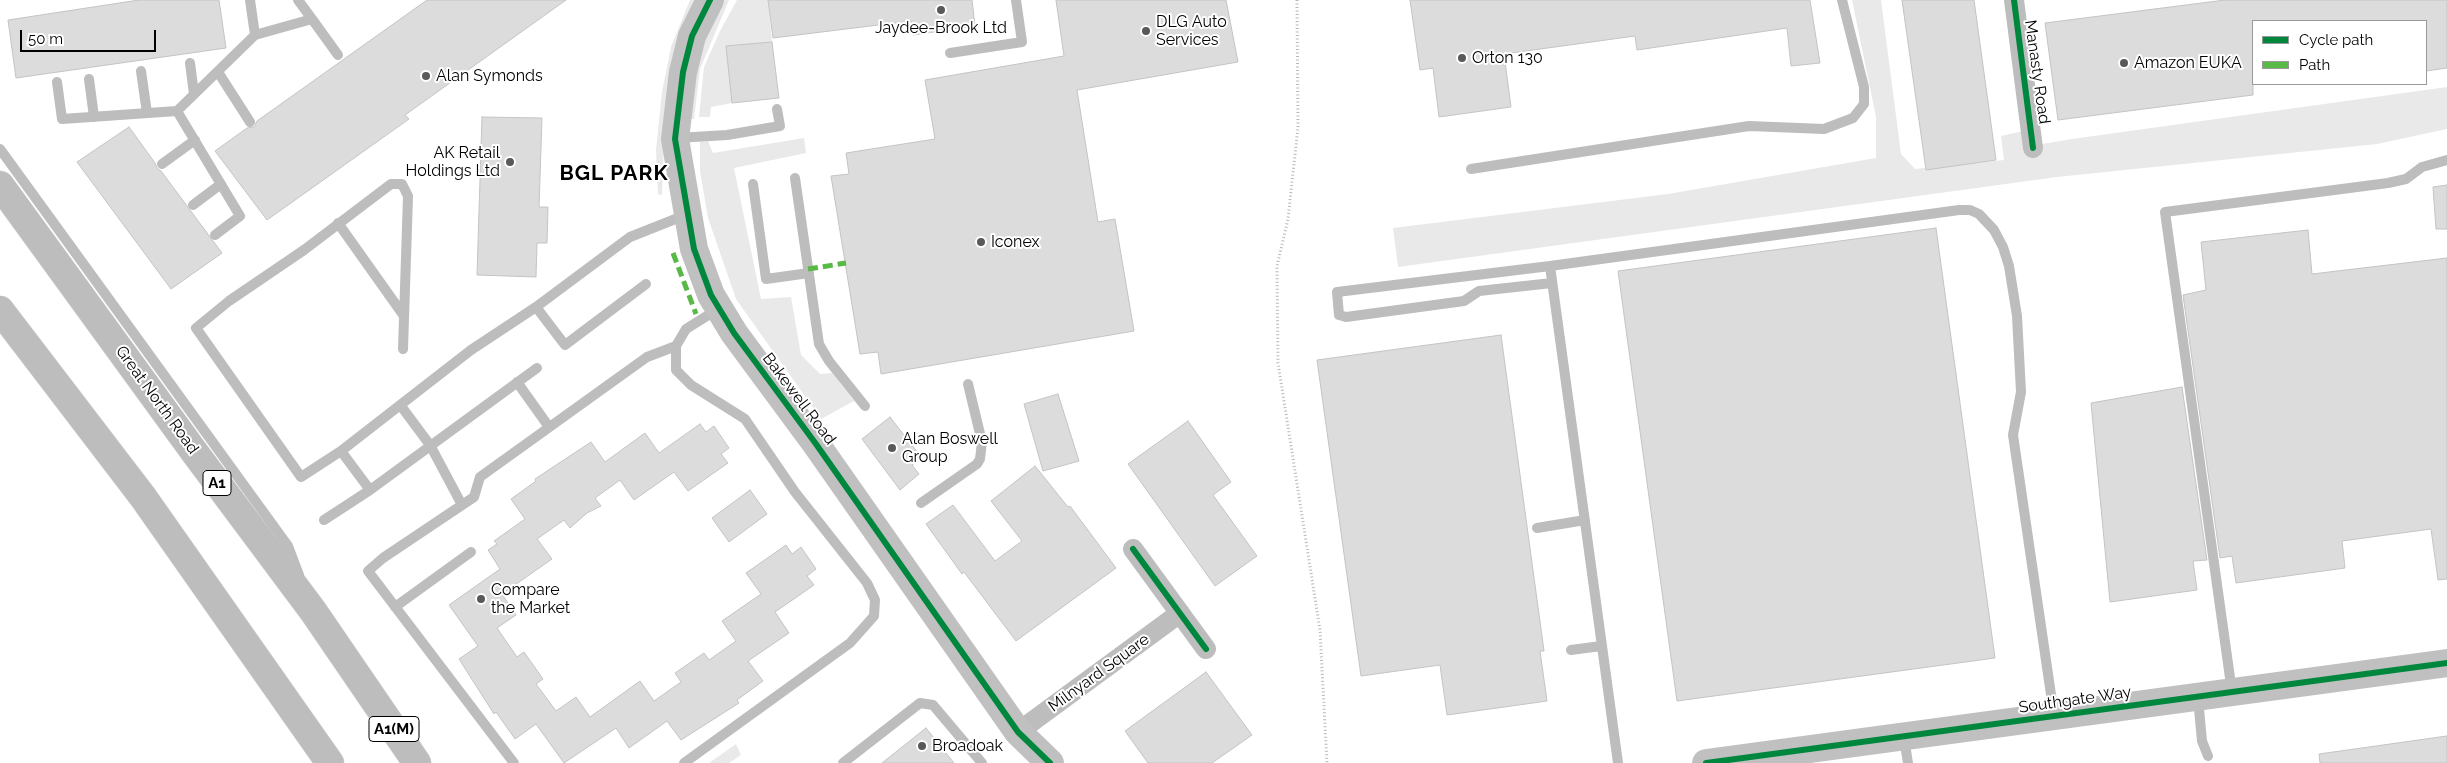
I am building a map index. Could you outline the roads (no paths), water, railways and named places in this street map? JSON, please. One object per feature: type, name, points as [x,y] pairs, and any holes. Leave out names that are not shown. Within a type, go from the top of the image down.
[{"type":"highway","name":"Great North Road","points":[[0,185],[195,453],[313,611],[417,763]]},
{"type":"highway","points":[[0,310],[143,497],[330,763]]},
{"type":"highway","points":[[371,694],[433,763]]},
{"type":"highway","points":[[292,710],[322,763]]},
{"type":"street","name":"Bakewell Road","points":[[710,0],[692,36],[683,72],[675,138],[694,249],[718,309],[1018,732],[1050,763]]},
{"type":"street","name":"Manasty Road","points":[[2014,0],[2034,148]]},
{"type":"street","points":[[1133,549],[1206,649]]},
{"type":"street","name":"Milnyard Square","points":[[1018,732],[1180,613]]},
{"type":"street","name":"Southgate Way","points":[[1706,763],[2447,663]]},
{"type":"lane","points":[[250,0],[255,35]]},
{"type":"lane","points":[[298,0],[338,55]]},
{"type":"lane","points":[[950,53],[1022,42],[1016,0]]},
{"type":"lane","points":[[1471,169],[1748,126],[1824,128],[1852,118],[1864,104],[1864,87],[1842,0]]},
{"type":"lane","points":[[57,82],[62,119],[177,111],[255,35],[312,19]]},
{"type":"lane","points":[[190,63],[194,94]]},
{"type":"lane","points":[[141,71],[147,113]]},
{"type":"lane","points":[[218,72],[250,122]]},
{"type":"lane","points":[[90,79],[94,117]]},
{"type":"lane","points":[[675,138],[727,135],[780,126],[778,109]]},
{"type":"lane","points":[[177,111],[240,216],[215,235]]},
{"type":"lane","points":[[162,164],[195,140]]},
{"type":"lane","points":[[0,149],[288,546],[313,611]]},
{"type":"lane","points":[[2232,692],[2165,212],[2388,183],[2406,179],[2422,167],[2447,160]]},
{"type":"lane","points":[[795,178],[820,344],[829,361],[865,406]]},
{"type":"lane","points":[[193,205],[221,184]]},
{"type":"lane","points":[[403,350],[408,196],[402,184],[392,184],[196,328],[301,477],[341,451],[374,423],[401,406],[471,350],[536,307],[630,237],[688,214]]},
{"type":"lane","points":[[754,184],[766,279],[809,273]]},
{"type":"lane","points":[[1552,282],[1479,291],[1464,301],[1346,318],[1339,315],[1336,292],[1550,266],[1959,210],[1970,210],[1987,220],[2004,247],[2017,316],[2021,392],[2013,435],[2054,716]]},
{"type":"lane","points":[[338,223],[404,316]]},
{"type":"lane","points":[[1550,266],[1618,763]]},
{"type":"lane","points":[[536,307],[565,345],[646,284]]},
{"type":"lane","points":[[684,763],[850,643],[874,616],[874,600],[867,583],[795,492],[745,419],[691,385],[676,370],[676,346],[686,329],[718,309]]},
{"type":"lane","points":[[514,763],[368,571],[383,558],[474,497],[480,477],[647,356],[676,346]]},
{"type":"lane","points":[[324,520],[370,490],[537,368]]},
{"type":"lane","points":[[518,382],[549,427]]},
{"type":"lane","points":[[921,503],[977,464],[980,459],[982,442],[968,384]]},
{"type":"lane","points":[[401,406],[430,445],[462,505]]},
{"type":"lane","points":[[341,451],[370,490]]},
{"type":"lane","points":[[1537,528],[1585,520]]},
{"type":"lane","points":[[395,607],[471,552]]},
{"type":"lane","points":[[1571,650],[1601,646]]},
{"type":"lane","points":[[2198,697],[2202,741],[2208,756]]},
{"type":"lane","points":[[843,763],[920,703],[933,705],[982,763]]},
{"type":"lane","points":[[1904,737],[1908,763]]},
{"type":"place","name":"Jaydee-Brook Ltd","points":[[941,10]]},
{"type":"place","name":"DLG Auto Services","points":[[1146,31]]},
{"type":"place","name":"Orton 130","points":[[1462,58]]},
{"type":"place","name":"Amazon EUKA","points":[[2124,63]]},
{"type":"place","name":"Alan Symonds","points":[[426,76]]},
{"type":"place","name":"AK Retail Holdings Ltd","points":[[510,162]]},
{"type":"place","name":"Iconex","points":[[981,242]]},
{"type":"place","name":"Alan Boswell Group","points":[[892,448]]},
{"type":"place","name":"Compare the Market","points":[[481,599]]},
{"type":"place","name":"Broadoak","points":[[922,746]]},
{"type":"district","name":"BGL PARK","points":[[614,174]]}]
